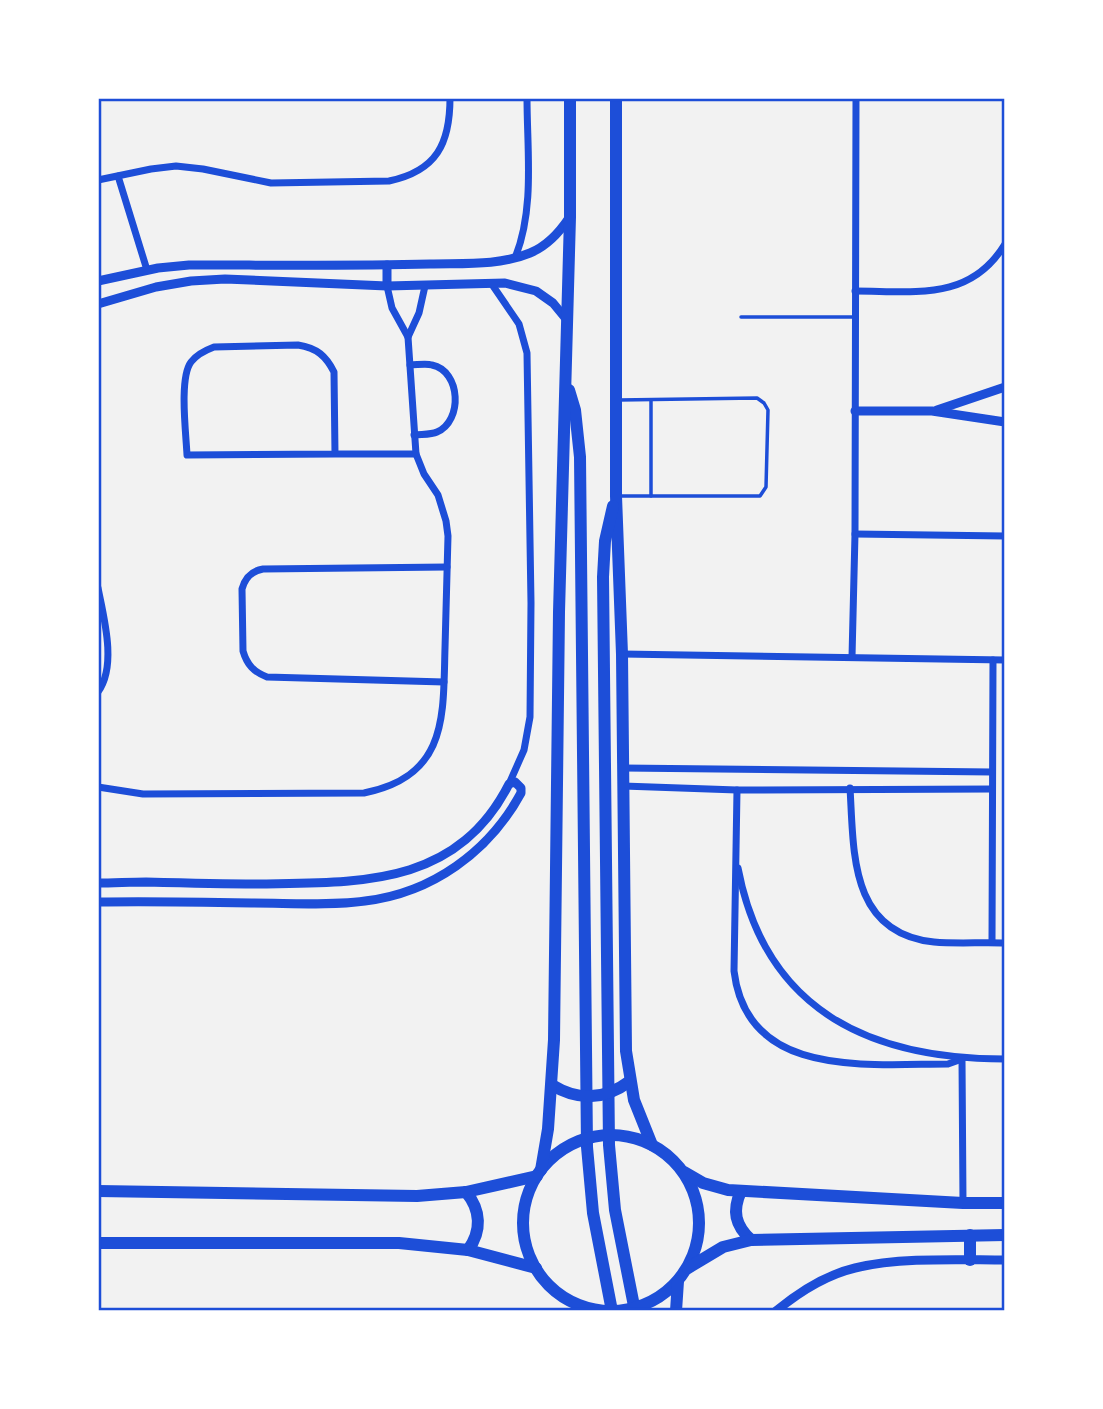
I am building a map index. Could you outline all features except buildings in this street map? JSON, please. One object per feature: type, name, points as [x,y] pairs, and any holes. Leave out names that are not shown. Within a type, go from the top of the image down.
[{"type":"main road","points":[[539,1173],[551,1085],[570,216],[570,98]]},
{"type":"main road","points":[[616,98],[616,496],[622,654],[626,1051],[630,1082],[639,1116],[652,1145]]},
{"type":"main road","points":[[565,380],[575,410],[580,457],[587,1147],[593,1213],[612,1311]]},
{"type":"main road","points":[[616,496],[607,533],[603,577],[609,1145],[615,1210],[635,1311]]},
{"type":"main road","points":[[551,1085],[570,1094],[591,1097],[612,1093],[630,1082]]},
{"type":"main road","points":[[676,1311],[681,1276],[693,1254],[699,1219],[690,1184],[680,1169],[652,1145],[618,1135],[584,1140],[553,1157],[539,1173],[529,1194],[524,1222],[528,1251],[536,1268],[563,1297],[602,1311],[643,1305],[662,1295],[681,1276],[709,1254],[751,1240],[1005,1235]]},
{"type":"main road","points":[[680,1169],[715,1187],[741,1191],[1005,1203]]},
{"type":"main road","points":[[98,1191],[417,1196],[466,1192],[539,1173]]},
{"type":"main road","points":[[741,1191],[735,1204],[735,1218],[741,1231],[751,1240]]},
{"type":"main road","points":[[466,1192],[475,1205],[478,1221],[476,1237],[468,1251]]},
{"type":"main road","points":[[970,1235],[970,1260]]},
{"type":"main road","points":[[98,1243],[399,1243],[468,1251],[536,1268]]},
{"type":"main road","points":[[563,1297],[570,1311]]},
{"type":"street","points":[[98,180],[176,166],[280,183],[389,181],[404,178],[430,162],[440,150],[450,121],[450,98]]},
{"type":"street","points":[[515,258],[523,237],[526,217],[527,98]]},
{"type":"street","points":[[852,657],[855,534],[856,98]]},
{"type":"street","points":[[118,176],[147,270]]},
{"type":"street","points":[[98,281],[147,270],[190,265],[489,262],[529,254],[552,239],[570,216]]},
{"type":"street","points":[[855,291],[928,291],[951,288],[982,272],[1005,244]]},
{"type":"street","points":[[489,262],[496,272],[491,283]]},
{"type":"street","points":[[190,265],[191,281]]},
{"type":"street","points":[[98,787],[143,794],[363,793],[381,789],[412,773],[433,745],[443,712],[446,521],[438,495],[424,474],[416,454],[408,337],[392,308],[387,286],[387,265]]},
{"type":"street","points":[[98,304],[156,287],[225,279],[387,286],[491,283],[515,284],[536,291],[553,303],[567,320]]},
{"type":"street","points":[[98,883],[335,883],[393,876],[442,856],[458,846],[497,806],[524,750],[530,717],[531,589],[527,353],[519,324],[491,283]]},
{"type":"street","points":[[408,337],[419,313],[425,286]]},
{"type":"street","points":[[335,454],[334,372],[321,353],[298,345],[227,346],[214,347],[192,360],[185,375],[187,455],[416,454]]},
{"type":"street","points":[[410,365],[434,365],[444,371],[451,381],[456,404],[446,425],[436,433],[414,435]]},
{"type":"street","points":[[932,411],[1005,387]]},
{"type":"street","points":[[855,411],[932,411],[1005,422]]},
{"type":"street","points":[[855,534],[1005,536]]},
{"type":"street","points":[[444,682],[267,677],[258,674],[245,660],[243,651],[242,589],[251,573],[263,569],[447,568]]},
{"type":"street","points":[[98,588],[108,664],[106,677],[98,692]]},
{"type":"street","points":[[622,654],[1005,660]]},
{"type":"street","points":[[992,943],[993,660]]},
{"type":"street","points":[[622,768],[992,772]]},
{"type":"street","points":[[98,902],[362,902],[398,895],[448,871],[478,850],[492,836],[504,822],[521,793],[518,783],[509,784]]},
{"type":"street","points":[[622,786],[737,790],[992,789]]},
{"type":"street","points":[[850,789],[856,870],[866,897],[874,909],[895,928],[921,940],[1005,943]]},
{"type":"street","points":[[737,790],[735,985],[745,1011],[763,1034],[792,1051],[849,1064],[948,1064],[962,1059]]},
{"type":"street","points":[[735,854],[755,927],[773,961],[797,990],[827,1015],[860,1033],[897,1046],[962,1059],[1005,1059]]},
{"type":"street","points":[[962,1059],[963,1203]]},
{"type":"street","points":[[776,1311],[816,1283],[855,1268],[881,1264],[1005,1260]]},
{"type":"lane","points":[[741,317],[855,317]]},
{"type":"lane","points":[[616,496],[760,496],[766,487],[768,410],[765,403],[757,398],[617,400]]},
{"type":"lane","points":[[651,400],[651,496]]}]
